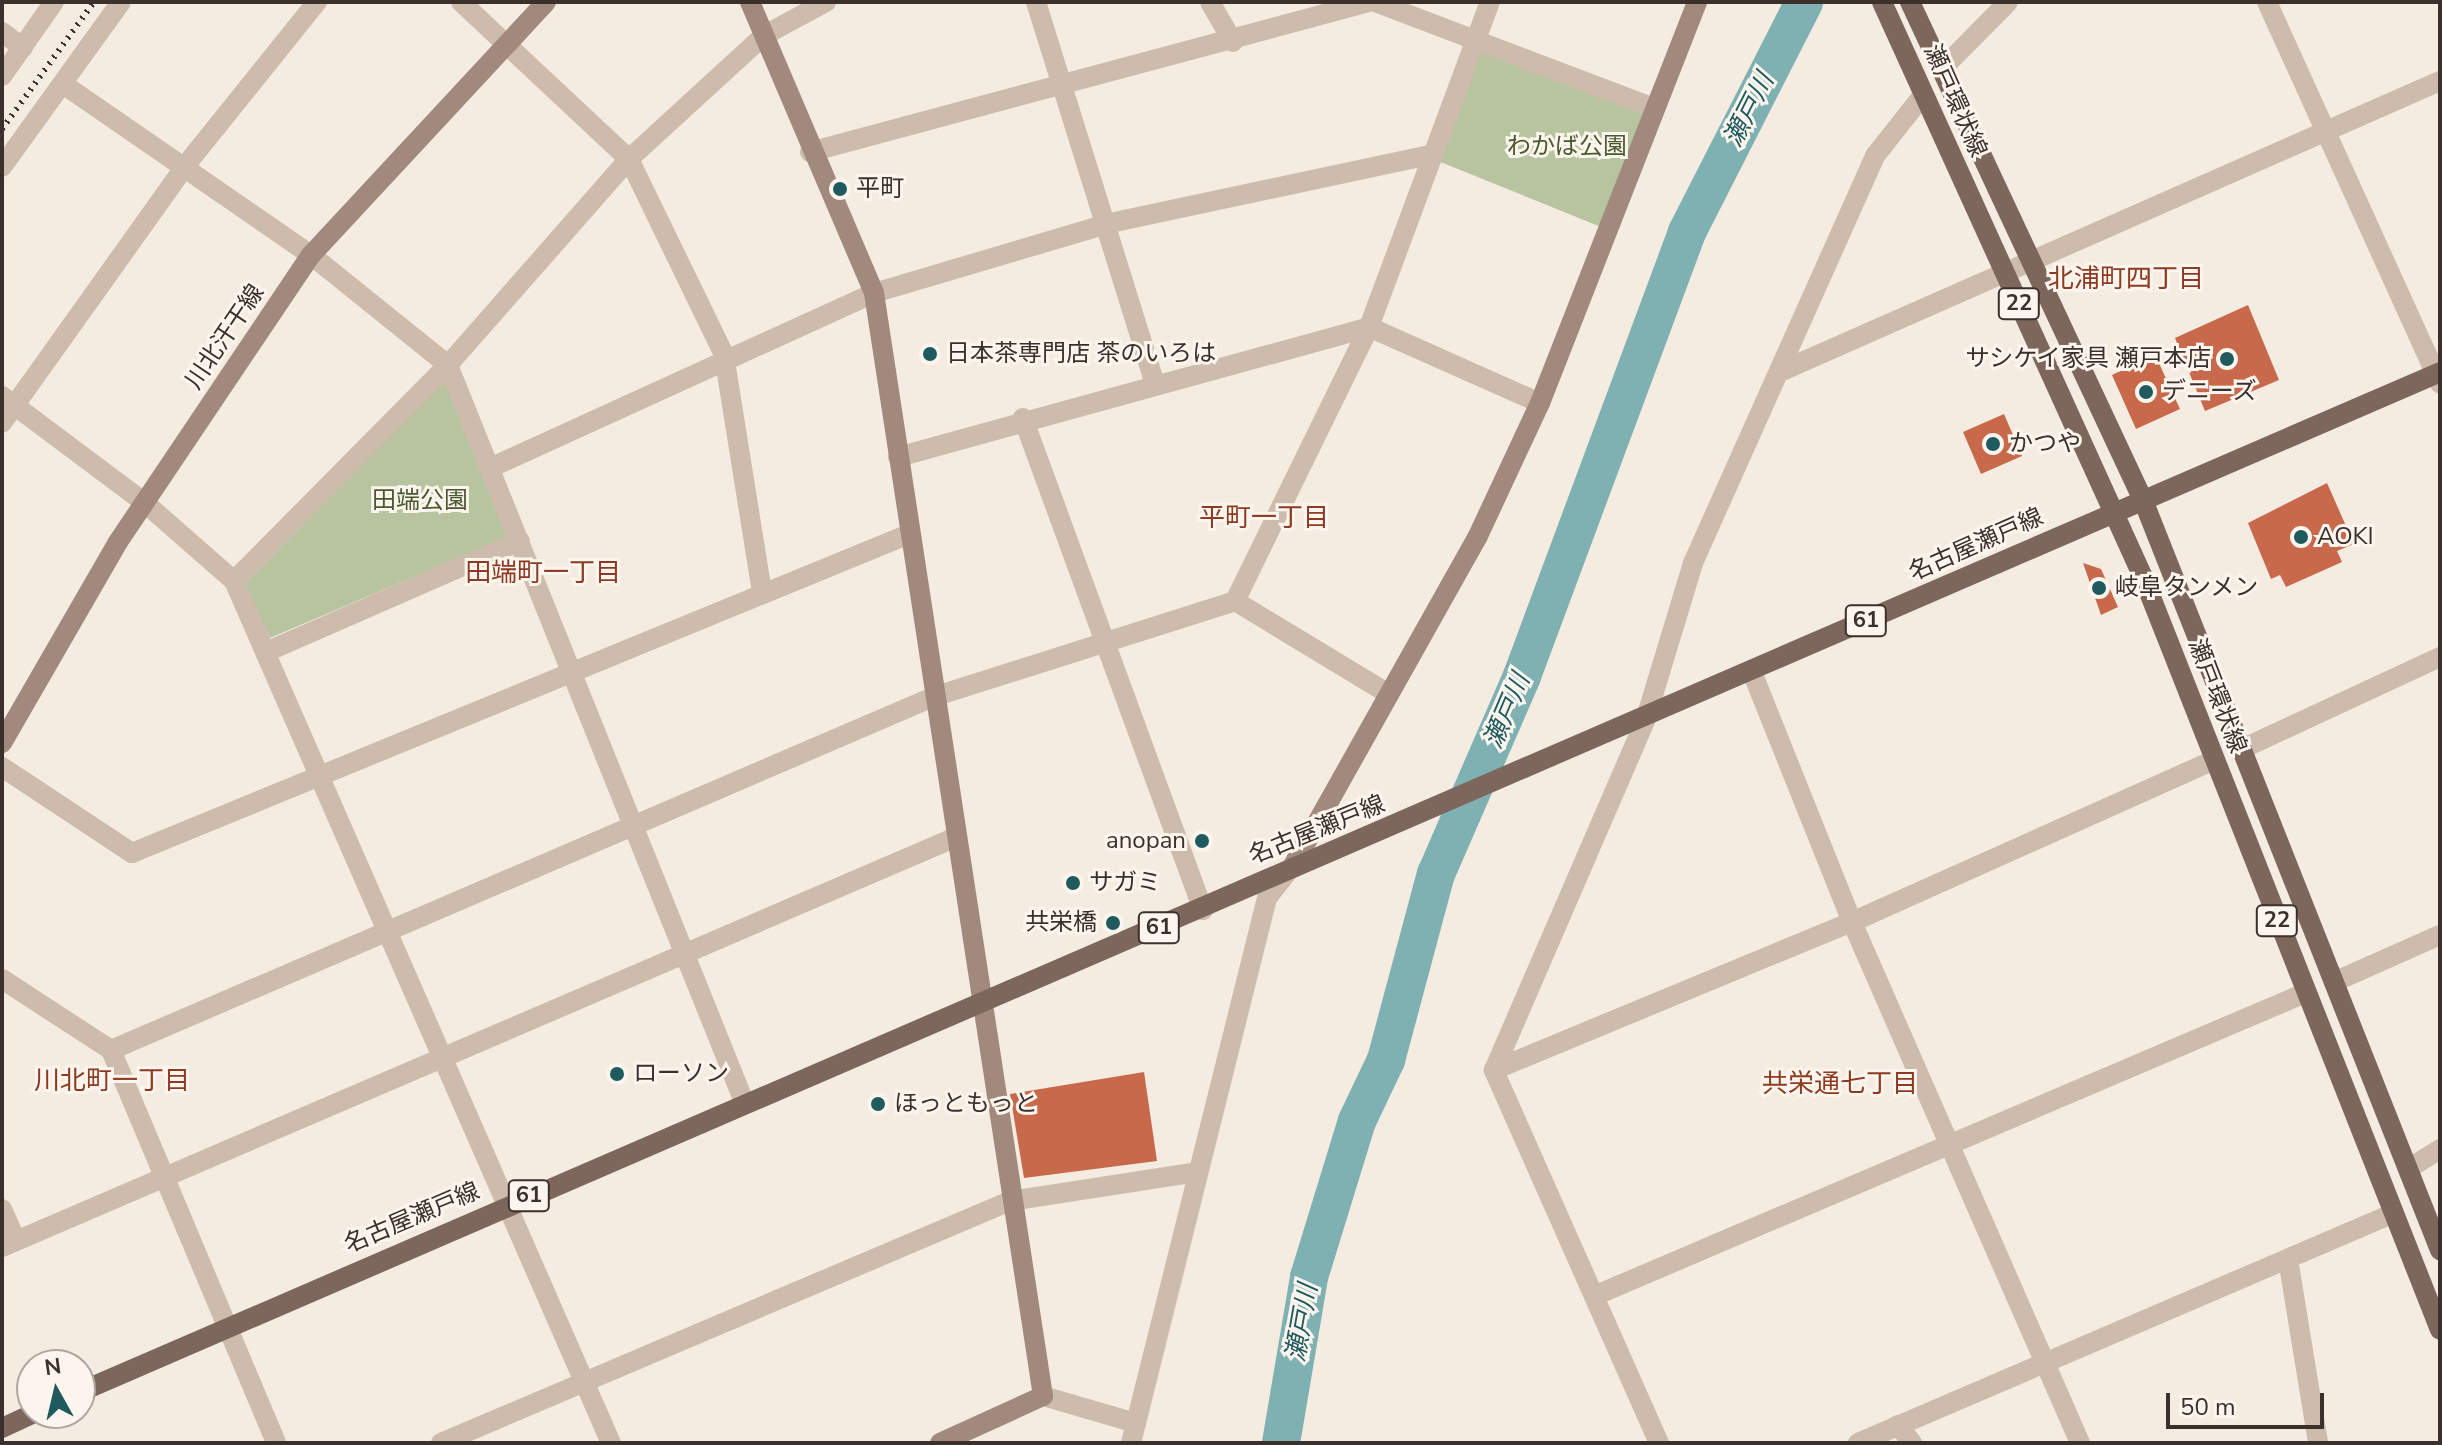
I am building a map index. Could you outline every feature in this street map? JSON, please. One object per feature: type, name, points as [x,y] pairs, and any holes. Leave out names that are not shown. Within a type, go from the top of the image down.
[{"type":"main road","name":"瀬戸環状線","points":[[1882,2],[2114,512],[2440,1330]]},
{"type":"main road","name":"瀬戸環状線","points":[[1910,2],[2143,500],[2244,748],[2440,1250]]},
{"type":"main road","name":"名古屋瀬戸線","points":[[96,1385],[226,1325],[1203,910],[1295,862],[1338,851],[2114,512],[2438,377]]},
{"type":"street","points":[[2,76],[54,2]]},
{"type":"street","points":[[2,167],[121,2]]},
{"type":"street","points":[[2,423],[8,400],[185,166],[317,2]]},
{"type":"street","points":[[461,2],[629,159],[724,355],[762,592]]},
{"type":"street","name":"川北汗干線","points":[[2,743],[145,503],[311,255],[503,41],[546,2]]},
{"type":"street","points":[[750,2],[810,152],[874,293],[979,1003],[1043,1396]]},
{"type":"street","points":[[234,581],[448,365],[629,159],[763,36],[826,2]]},
{"type":"street","points":[[1036,2],[1110,223],[1155,384]]},
{"type":"street","points":[[1210,2],[1233,42]]},
{"type":"street","points":[[810,152],[1065,88],[1372,2],[1654,108]]},
{"type":"street","points":[[111,1050],[387,927],[933,697],[1235,601],[1369,327],[1490,2]]},
{"type":"street","points":[[940,1443],[1043,1396],[1134,1433],[1267,898],[1295,862],[1385,692],[1477,538],[1540,403],[1697,2]]},
{"type":"street","points":[[1941,70],[2008,2]]},
{"type":"street","points":[[2267,2],[2323,133],[2438,377]]},
{"type":"street","points":[[2,32],[23,48]]},
{"type":"street","points":[[1784,370],[2004,272],[2035,264],[2440,81]]},
{"type":"street","points":[[63,84],[311,255],[448,365],[492,467],[569,676],[681,958],[745,1104]]},
{"type":"street","points":[[1659,1443],[1494,1070],[1646,718],[1693,563],[1784,370],[1875,156],[1923,95]]},
{"type":"street","points":[[492,467],[724,355],[874,293],[1110,223],[1431,155]]},
{"type":"street","points":[[898,457],[1023,418],[1369,327],[1540,403]]},
{"type":"street","points":[[8,400],[145,503],[234,581],[611,1443]]},
{"type":"street","points":[[1023,418],[1103,644],[1203,910]]},
{"type":"street","points":[[2,767],[132,853],[909,534]]},
{"type":"street","points":[[266,652],[520,541]]},
{"type":"street","points":[[1235,601],[1385,692]]},
{"type":"street","points":[[2244,748],[2440,657]]},
{"type":"street","points":[[1752,672],[1852,922],[2049,1359],[2080,1443]]},
{"type":"street","points":[[1494,1070],[1852,922],[2214,760]]},
{"type":"street","points":[[2,1209],[9,1243],[681,958],[954,838]]},
{"type":"street","points":[[2334,982],[2440,935]]},
{"type":"street","points":[[2,979],[111,1050],[276,1443]]},
{"type":"street","points":[[1594,1296],[2305,993]]},
{"type":"street","points":[[2408,1169],[2440,1149]]},
{"type":"street","points":[[441,1443],[1010,1201],[1197,1172]]},
{"type":"street","points":[[1858,1443],[2394,1213]]},
{"type":"street","points":[[2288,1259],[2318,1443]]},
{"type":"street","points":[[1898,1425],[1912,1443]]},
{"type":"green space","name":"わかば公園","points":[[1480,49],[1647,112],[1606,229],[1438,161]]},
{"type":"green space","name":"田端公園","points":[[445,378],[507,537],[270,638],[244,583]]},
{"type":"building","name":"サシケイ家具 瀬戸本店","points":[[2248,305],[2279,380],[2205,411],[2175,338]]},
{"type":"building","name":"デニーズ","points":[[2152,348],[2180,409],[2136,429],[2112,375],[2122,370],[2119,363]]},
{"type":"building","name":"かつや","points":[[2004,414],[2022,456],[1981,474],[1963,432]]},
{"type":"building","name":"AOKI","points":[[2327,483],[2354,544],[2337,551],[2342,562],[2286,587],[2280,575],[2271,579],[2248,523]]},
{"type":"building","name":"岐阜タンメン","points":[[2083,563],[2101,569],[2118,607],[2101,615]]},
{"type":"building","points":[[1144,1072],[1157,1161],[1024,1178],[1010,1094]]},
{"type":"waterway","name":"瀬戸川","points":[[1281,1443],[1309,1277],[1357,1121],[1386,1060],[1436,874],[1522,676],[1687,232],[1804,2]]},
{"type":"railway","points":[[2,129],[94,2]]},
{"type":"place","name":"平町","points":[[840,189]]},
{"type":"place","name":"日本茶専門店 茶のいろは","points":[[930,354]]},
{"type":"place","name":"サシケイ家具 瀬戸本店","points":[[2227,359]]},
{"type":"place","name":"デニーズ","points":[[2146,392]]},
{"type":"place","name":"かつや","points":[[1993,444]]},
{"type":"place","name":"AOKI","points":[[2301,537]]},
{"type":"place","name":"岐阜タンメン","points":[[2099,588]]},
{"type":"place","name":"anopan","points":[[1202,841]]},
{"type":"place","name":"サガミ","points":[[1073,883]]},
{"type":"place","name":"共栄橋","points":[[1113,923]]},
{"type":"place","name":"ローソン","points":[[617,1074]]},
{"type":"place","name":"ほっともっと","points":[[878,1104]]},
{"type":"district","name":"北浦町四丁目","points":[[2126,279]]},
{"type":"district","name":"平町一丁目","points":[[1264,518]]},
{"type":"district","name":"田端町一丁目","points":[[543,573]]},
{"type":"district","name":"川北町一丁目","points":[[112,1081]]},
{"type":"district","name":"共栄通七丁目","points":[[1840,1084]]}]
